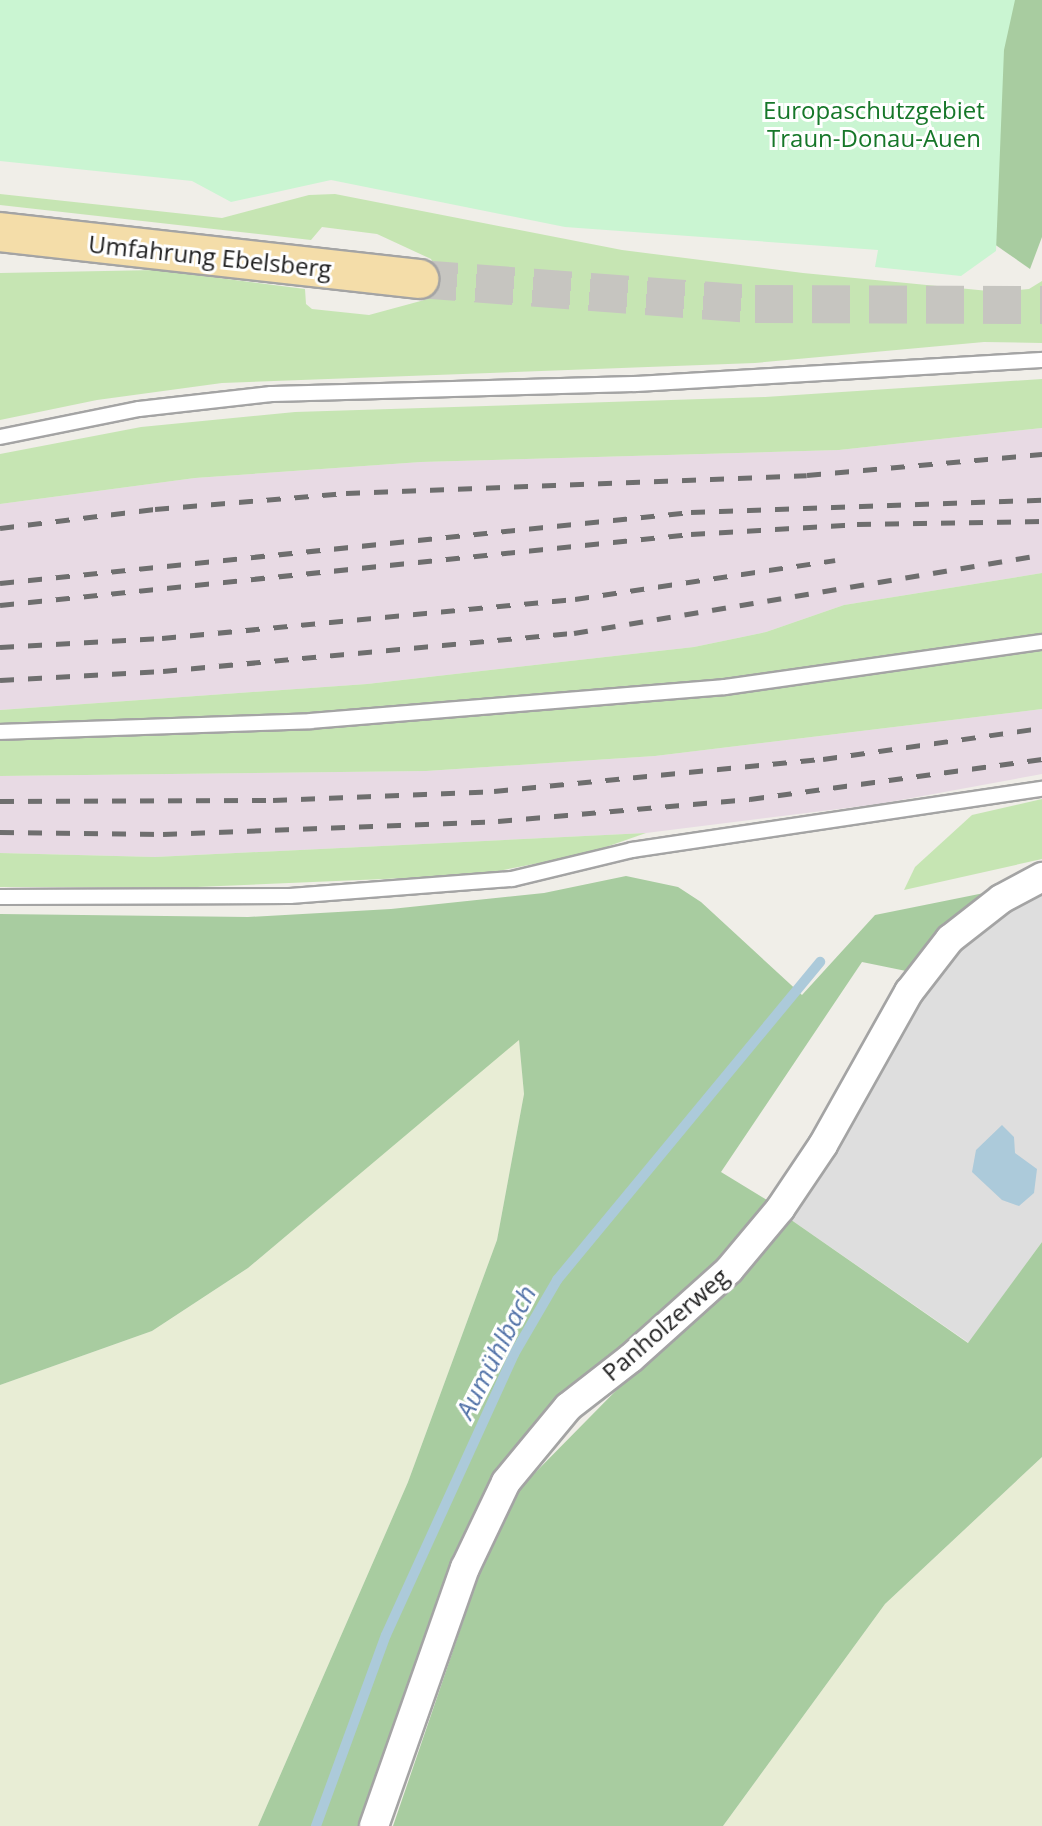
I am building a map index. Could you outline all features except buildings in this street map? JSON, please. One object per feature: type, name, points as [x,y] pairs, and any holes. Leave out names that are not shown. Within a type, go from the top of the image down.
[{"type":"main road","name":"Umfahrung Ebelsberg","points":[[0,232],[419,279]]},
{"type":"street","name":"Panholzerweg","points":[[374,1826],[465,1568],[506,1482],[568,1407],[631,1358],[729,1270],[780,1209],[823,1145],[909,992],[950,939],[1001,899],[1042,877]]},
{"type":"lane","points":[[0,437],[139,409],[271,394],[635,384],[1042,360]]},
{"type":"lane","points":[[0,733],[311,721],[725,687],[1042,642]]},
{"type":"lane","points":[[0,897],[276,896],[512,880],[632,849],[1042,789]]},
{"type":"shaded area","points":[[1042,428],[1042,573],[844,605],[766,632],[694,647],[367,684],[0,710],[0,504],[195,478],[421,462],[839,450]]},
{"type":"shaded area","points":[[1042,709],[1042,774],[879,804],[646,833],[155,857],[0,853],[0,776],[426,771],[655,756]]},
{"type":"shaded area","points":[[1042,886],[1042,1242],[969,1343],[787,1217],[915,996],[955,945]]},
{"type":"green space","name":"Europaschutzgebiet Traun-Donau-Auen","points":[[0,0],[1015,0],[1004,50],[996,251],[961,276],[875,267],[878,250],[565,227],[331,180],[231,202],[192,181],[0,161]]},
{"type":"green space","points":[[893,0],[1042,0],[1042,237],[1030,269],[977,232]]},
{"type":"green space","points":[[0,194],[222,218],[309,195],[335,194],[622,250],[803,273],[999,292],[1029,289],[1042,281],[1042,343],[984,342],[755,363],[222,383],[97,400],[0,420],[0,273],[157,270],[305,289],[306,304],[312,309],[369,315],[428,299],[442,281],[431,259],[377,234],[322,227],[311,240],[0,205]]},
{"type":"green space","points":[[1042,379],[1042,428],[839,450],[421,462],[195,478],[0,504],[0,454],[141,427],[295,412],[765,397]]},
{"type":"green space","points":[[1042,573],[1042,709],[655,756],[426,771],[0,776],[0,710],[367,684],[694,647],[766,632],[844,605]]},
{"type":"green space","points":[[1042,799],[1042,859],[904,890],[915,867],[972,815]]},
{"type":"green space","points":[[646,833],[586,854],[477,875],[197,887],[0,887],[0,853],[155,857]]},
{"type":"green space","points":[[626,876],[678,887],[701,902],[802,995],[875,915],[999,890],[911,972],[862,962],[721,1172],[772,1203],[721,1266],[497,1479],[364,1826],[258,1826],[408,1482],[497,1240],[524,1094],[519,1040],[248,1268],[152,1331],[0,1385],[0,914],[248,917],[391,909],[544,893]]},
{"type":"green space","points":[[519,1039],[524,1094],[497,1240],[408,1482],[258,1826],[0,1826],[0,1385],[152,1331],[248,1268]]},
{"type":"green space","points":[[787,1217],[968,1343],[1042,1242],[1042,1457],[885,1604],[723,1826],[393,1826],[481,1569],[521,1487]]},
{"type":"green space","points":[[1042,1457],[1042,1826],[723,1826],[885,1604]]},
{"type":"water","points":[[1002,1125],[1014,1137],[1015,1153],[1037,1169],[1034,1193],[1019,1206],[1002,1200],[972,1172],[976,1150]]},
{"type":"waterway","name":"Aumühlbach","points":[[316,1826],[386,1635],[514,1354],[557,1280],[820,962]]},
{"type":"tunnel","points":[[419,279],[755,304],[1042,305]]},
{"type":"railway","points":[[0,528],[155,509],[346,493],[807,475],[1042,454]]},
{"type":"railway","points":[[0,583],[691,512],[1042,500]]},
{"type":"railway","points":[[0,605],[691,534],[857,524],[1042,521]]},
{"type":"railway","points":[[0,680],[163,671],[574,633],[1042,555]]},
{"type":"railway","points":[[0,647],[162,638],[575,599],[835,560]]},
{"type":"railway","points":[[0,801],[273,800],[494,791],[823,759],[1042,728]]},
{"type":"railway","points":[[0,832],[163,834],[498,821],[750,799],[1042,759]]}]
